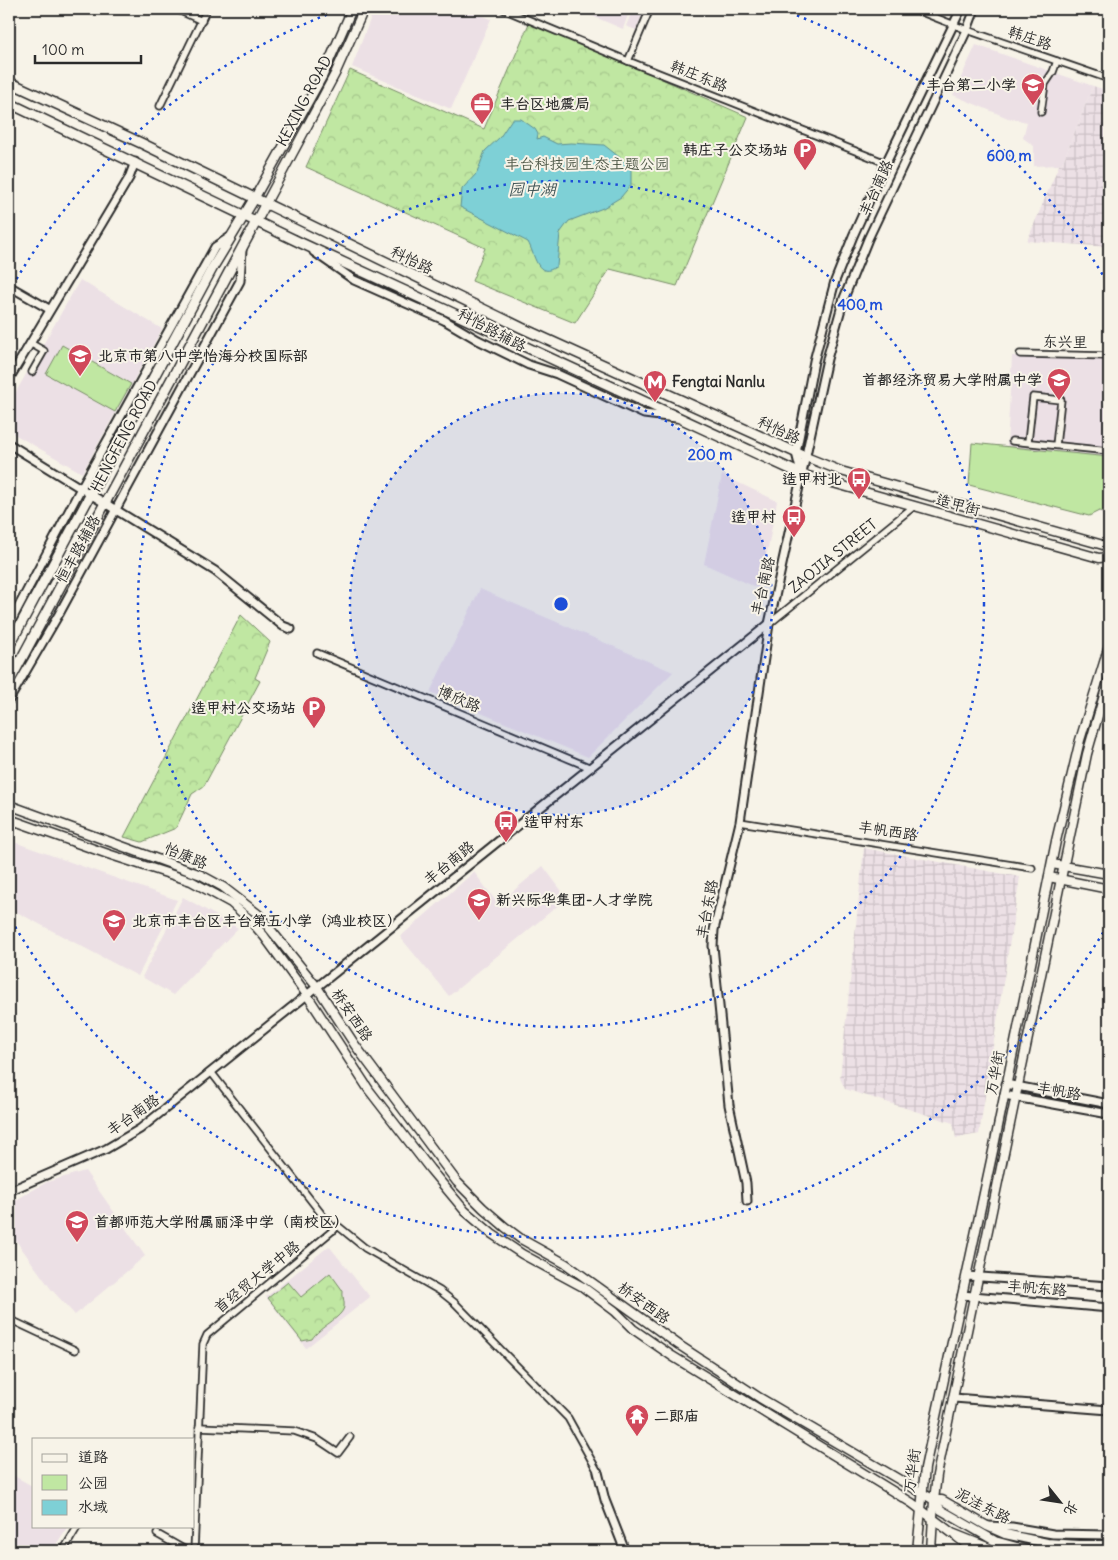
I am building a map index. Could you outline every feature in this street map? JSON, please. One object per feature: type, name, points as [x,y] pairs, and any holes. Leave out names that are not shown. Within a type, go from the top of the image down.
[{"type":"main road","name":"KEXING ROAD","points":[[254,199],[323,75],[352,9]]},
{"type":"main road","name":"KEXING ROAD","points":[[265,205],[335,74],[364,9]]},
{"type":"main road","name":"科怡路","points":[[9,82],[522,328],[806,457]]},
{"type":"main road","name":"科怡路","points":[[9,103],[257,221],[801,474]]},
{"type":"main road","name":"HENGFENG ROAD","points":[[9,646],[232,235],[254,199]]},
{"type":"main road","name":"HENGFENG ROAD","points":[[9,682],[265,205]]},
{"type":"main road","name":"造甲街","points":[[806,457],[842,471],[1103,544],[1109,548]]},
{"type":"main road","name":"造甲街","points":[[801,474],[1099,558],[1109,557]]},
{"type":"main road","name":"万华街","points":[[917,1551],[925,1468],[967,1276],[1049,877],[1080,740],[1109,646]]},
{"type":"main road","name":"万华街","points":[[931,1551],[934,1500],[1017,1086],[1065,866],[1087,754],[1109,678]]},
{"type":"main road","name":"怡康路","points":[[9,805],[176,865],[201,875],[223,887],[258,914],[317,987]]},
{"type":"main road","name":"怡康路","points":[[9,819],[191,881],[211,891],[230,903],[248,918],[264,936],[307,995]]},
{"type":"main road","points":[[1052,864],[1109,874]]},
{"type":"main road","points":[[1049,877],[1109,889]]},
{"type":"main road","name":"桥安西路","points":[[317,987],[355,1045],[457,1182],[483,1208],[520,1239],[566,1264],[679,1345],[760,1398],[934,1500],[941,1510],[995,1540],[1030,1551]]},
{"type":"main road","name":"桥安西路","points":[[307,995],[369,1090],[430,1169],[465,1211],[492,1234],[522,1254],[583,1287],[615,1311],[633,1329],[672,1356],[921,1510],[952,1533],[998,1551]]},
{"type":"main road","name":"泥洼东路","points":[[934,1500],[942,1500],[987,1526],[1005,1534],[1047,1542],[1109,1545]]},
{"type":"main road","points":[[952,1533],[976,1551]]},
{"type":"street","points":[[176,9],[202,21]]},
{"type":"street","points":[[160,106],[208,9]]},
{"type":"street","name":"韩庄东路","points":[[503,9],[628,61],[886,163]]},
{"type":"street","points":[[628,61],[650,9]]},
{"type":"street","name":"韩庄路","points":[[914,9],[967,30],[1109,79]]},
{"type":"street","name":"丰台南路","points":[[801,474],[796,453],[814,361],[831,292],[852,236],[961,9]]},
{"type":"street","name":"丰台南路","points":[[9,1190],[118,1143],[140,1129],[769,624],[826,359],[844,298],[883,204],[967,30],[975,9]]},
{"type":"street","points":[[1041,112],[1045,84],[1053,72],[1057,61]]},
{"type":"street","points":[[9,379],[129,178],[135,162]]},
{"type":"street","name":"恒丰路辅路","points":[[9,625],[81,488],[216,247],[232,235]]},
{"type":"street","name":"科怡路辅路","points":[[302,242],[354,280],[444,320],[478,340],[529,365],[557,374],[644,414],[680,419]]},
{"type":"street","name":"恒丰路辅路","points":[[9,700],[59,614],[240,280],[242,248]]},
{"type":"street","points":[[9,286],[50,309]]},
{"type":"street","points":[[30,343],[44,351],[32,372]]},
{"type":"street","name":"东兴里","points":[[1020,354],[1109,356]]},
{"type":"street","points":[[1028,442],[1033,397],[1061,400],[1056,445]]},
{"type":"street","points":[[1012,441],[1109,451]]},
{"type":"street","points":[[9,444],[215,571],[282,626],[291,629]]},
{"type":"street","name":"ZAOJIA STREET","points":[[769,624],[913,507]]},
{"type":"street","name":"丰台东路","points":[[748,1201],[746,1183],[729,1105],[713,946],[714,930],[740,822],[769,624]]},
{"type":"street","name":"博欣路","points":[[317,653],[591,768]]},
{"type":"street","name":"丰帆西路","points":[[740,822],[1032,868]]},
{"type":"street","points":[[211,1072],[336,1228],[365,1248],[440,1291],[455,1303],[568,1418],[598,1472],[605,1500],[626,1551]]},
{"type":"street","name":"丰帆路","points":[[1006,1084],[1109,1104]]},
{"type":"street","name":"丰帆路","points":[[1004,1095],[1109,1114]]},
{"type":"street","name":"首经贸大学中路","points":[[199,1427],[203,1344],[207,1335],[336,1228]]},
{"type":"street","name":"丰帆东路","points":[[967,1276],[1109,1286]]},
{"type":"street","name":"丰帆东路","points":[[962,1295],[1109,1308]]},
{"type":"street","points":[[9,1320],[75,1350]]},
{"type":"street","points":[[954,1398],[1109,1410]]},
{"type":"street","points":[[195,1526],[199,1427],[294,1431],[317,1440],[338,1453],[350,1437]]},
{"type":"street","points":[[987,1526],[1012,1527],[1053,1534],[1109,1535]]},
{"type":"street","points":[[63,1551],[77,1528]]},
{"type":"street","points":[[194,1551],[195,1528]]},
{"type":"street","points":[[157,1534],[187,1551]]},
{"type":"shaded area","points":[[374,9],[467,9],[491,19],[451,109],[352,67]]},
{"type":"shaded area","points":[[576,9],[630,9],[623,29]]},
{"type":"shaded area","points":[[633,9],[645,9],[636,30],[626,26]]},
{"type":"shaded area","name":"丰台第二小学","points":[[976,45],[1093,86],[1063,162],[1059,165],[1034,166],[1034,146],[1023,138],[1027,122],[1008,118],[953,95]]},
{"type":"shaded area","points":[[1093,86],[1109,91],[1109,247],[1027,241],[1059,165],[1063,162]]},
{"type":"shaded area","name":"北京市第八中学怡海分校国际部","points":[[80,280],[162,329],[82,473],[9,431],[9,404]]},
{"type":"shaded area","name":"首都经济贸易大学附属中学","points":[[1012,356],[1109,359],[1109,521],[1099,511],[1089,516],[969,485],[972,443],[1007,446]]},
{"type":"shaded area","points":[[722,475],[777,501],[760,589],[704,564]]},
{"type":"shaded area","points":[[480,589],[673,672],[588,757],[430,692]]},
{"type":"shaded area","name":"北京市丰台区丰台第五小学（鸿业校区）","points":[[14,842],[177,900],[138,976],[9,908],[9,852]]},
{"type":"shaded area","points":[[864,848],[1020,877],[979,1134],[956,1138],[953,1123],[845,1089],[840,1078]]},
{"type":"shaded area","name":"新兴际华集团-人才学院","points":[[543,866],[567,898],[449,996],[400,937],[474,872],[498,904]]},
{"type":"shaded area","points":[[183,897],[238,928],[173,995],[142,977]]},
{"type":"shaded area","name":"首都师范大学附属丽泽中学（南校区）","points":[[85,1171],[145,1256],[75,1315],[51,1289],[9,1231],[9,1204],[47,1182]]},
{"type":"shaded area","points":[[329,1246],[370,1297],[306,1348],[266,1297]]},
{"type":"shaded area","points":[[9,1473],[32,1486],[32,1528],[67,1528],[52,1551],[9,1551]]},
{"type":"green space","name":"丰台科技园生态主题公园","points":[[530,21],[748,117],[677,286],[610,269],[575,323],[472,281],[485,248],[306,167],[350,70],[484,129]]},
{"type":"green space","points":[[62,345],[131,384],[115,412],[46,374]]},
{"type":"green space","points":[[972,443],[1109,457],[1109,492],[1106,512],[1099,511],[1089,516],[969,485]]},
{"type":"green space","points":[[241,615],[270,642],[255,678],[260,681],[204,786],[192,794],[176,828],[142,842],[124,837]]},
{"type":"green space","points":[[330,1273],[343,1291],[344,1307],[335,1319],[320,1330],[312,1339],[302,1341],[268,1298],[288,1282],[301,1297]]},
{"type":"water","name":"园中湖","points":[[512,119],[521,119],[535,129],[538,134],[537,139],[543,137],[557,144],[604,145],[631,169],[631,185],[621,197],[603,208],[569,221],[560,233],[557,266],[550,270],[541,268],[528,242],[460,207],[462,189],[477,173],[485,151],[500,137]]},
{"type":"place","name":"丰台第二小学","points":[[1033,106]]},
{"type":"place","name":"丰台区地震局","points":[[482,125]]},
{"type":"place","name":"韩庄子公交场站","points":[[805,171]]},
{"type":"place","name":"北京市第八中学怡海分校国际部","points":[[80,377]]},
{"type":"place","name":"首都经济贸易大学附属中学","points":[[1059,401]]},
{"type":"place","name":"Fengtai Nanlu","points":[[655,403]]},
{"type":"place","name":"造甲村北","points":[[859,500]]},
{"type":"place","name":"造甲村","points":[[794,538]]},
{"type":"place","name":"造甲村公交场站","points":[[314,729]]},
{"type":"place","name":"造甲村东","points":[[506,843]]},
{"type":"place","name":"新兴际华集团-人才学院","points":[[479,921]]},
{"type":"place","name":"北京市丰台区丰台第五小学（鸿业校区）","points":[[114,942]]},
{"type":"place","name":"首都师范大学附属丽泽中学（南校区）","points":[[77,1243]]},
{"type":"place","name":"二郎庙","points":[[637,1437]]}]
